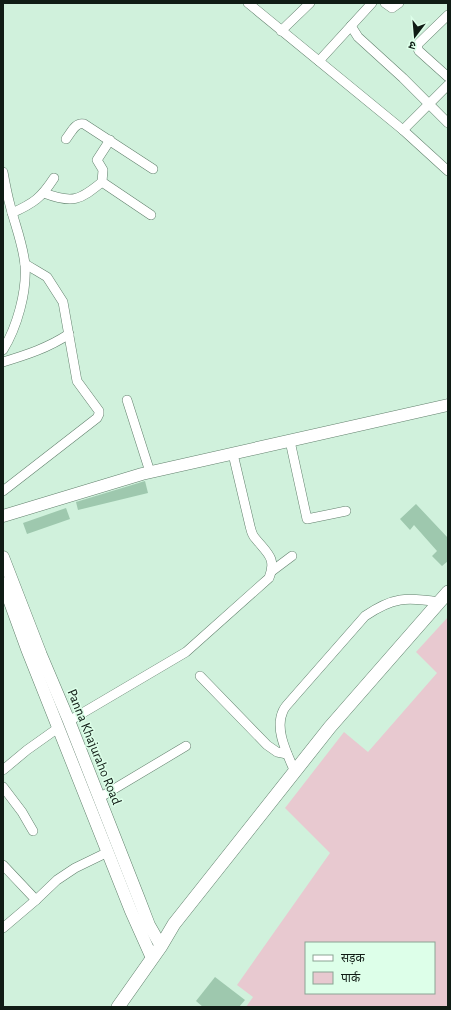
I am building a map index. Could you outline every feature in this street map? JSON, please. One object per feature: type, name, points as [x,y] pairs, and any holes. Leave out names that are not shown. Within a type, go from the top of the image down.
[{"type":"highway","points":[[107,1007],[330,727],[448,592]]},
{"type":"highway","points":[[118,1007],[150,954]]},
{"type":"main road","points":[[3,516],[150,472],[448,405]]},
{"type":"main road","name":"Panna Khajuraho Road","points":[[3,557],[41,655],[69,721],[138,900],[159,942]]},
{"type":"main road","name":"Panna Khajuraho Road","points":[[3,583],[5,597],[131,911],[150,954]]},
{"type":"street","points":[[281,31],[310,3]]},
{"type":"street","points":[[319,62],[372,3]]},
{"type":"street","points":[[385,3],[392,8],[399,3]]},
{"type":"street","points":[[253,4],[281,31],[403,130],[448,171]]},
{"type":"street","points":[[446,22],[419,43],[417,47],[419,51],[448,77]]},
{"type":"street","points":[[351,26],[358,37],[403,78],[448,123]]},
{"type":"street","points":[[403,130],[448,85]]},
{"type":"street","points":[[66,139],[76,124],[80,123],[88,126],[154,169]]},
{"type":"street","points":[[44,193],[64,199],[80,198],[88,194],[102,182],[103,170],[97,160],[110,140]]},
{"type":"street","points":[[3,172],[4,182],[25,264],[23,293],[19,312],[3,350]]},
{"type":"street","points":[[12,213],[31,204],[44,193],[54,178]]},
{"type":"street","points":[[102,182],[151,214]]},
{"type":"street","points":[[3,491],[97,418],[99,414],[77,381],[63,302],[47,277],[25,264]]},
{"type":"street","points":[[3,362],[25,356],[55,343],[68,334]]},
{"type":"street","points":[[127,400],[150,472]]},
{"type":"street","points":[[290,441],[307,519],[346,511]]},
{"type":"street","points":[[69,721],[186,652],[269,578],[272,571],[272,560],[254,537],[233,454]]},
{"type":"street","points":[[272,571],[292,556]]},
{"type":"street","points":[[295,772],[287,754],[281,732],[283,710],[365,616],[377,608],[400,599],[418,599],[439,602]]},
{"type":"street","points":[[200,676],[267,745],[278,752],[287,754]]},
{"type":"street","points":[[3,770],[27,750],[58,728]]},
{"type":"street","points":[[99,798],[186,746]]},
{"type":"street","points":[[3,787],[22,812],[33,831]]},
{"type":"street","points":[[3,928],[57,880],[75,868],[108,852]]},
{"type":"street","points":[[3,865],[36,900]]},
{"type":"green space","points":[[448,617],[448,1007],[246,1007],[253,997],[237,985],[330,853],[285,808],[344,732],[368,752],[437,673],[416,652]]},
{"type":"building","points":[[145,481],[148,493],[78,510],[76,502]]},
{"type":"building","points":[[416,504],[448,538],[448,561],[442,566],[432,556],[437,551],[414,525],[410,530],[400,519]]},
{"type":"building","points":[[66,508],[70,519],[27,534],[23,523]]},
{"type":"building","points":[[215,977],[245,1000],[239,1007],[203,1007],[196,1001]]}]
